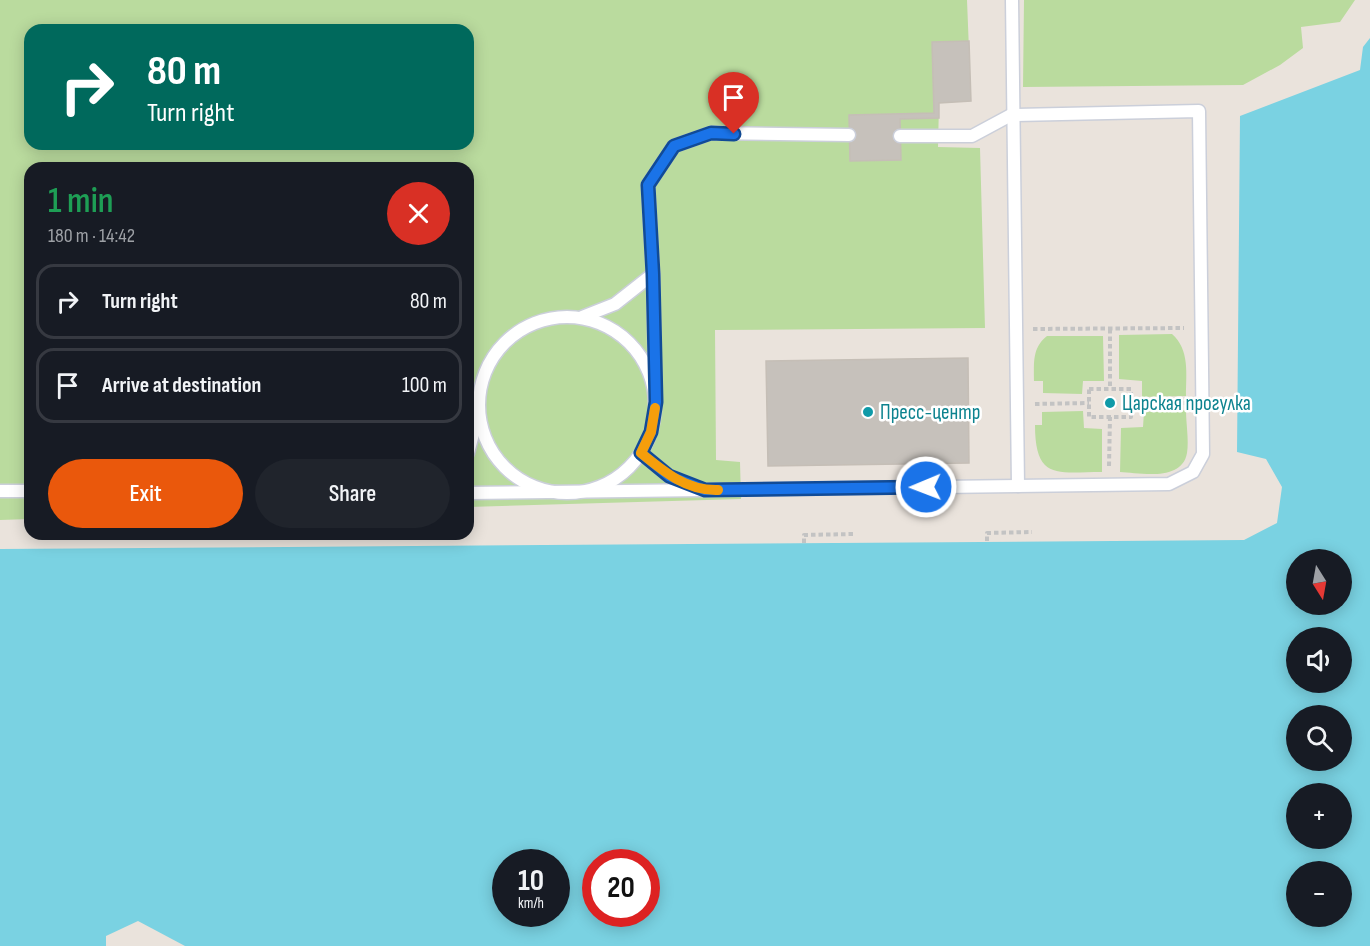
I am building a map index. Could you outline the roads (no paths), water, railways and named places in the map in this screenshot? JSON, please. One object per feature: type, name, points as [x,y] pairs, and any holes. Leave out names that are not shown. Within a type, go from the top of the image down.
[{"type":"lane","points":[[1012,0],[1011,115],[1018,486]]},
{"type":"lane","points":[[474,493],[1169,484],[1193,472],[1203,454],[1199,111],[1011,115],[972,136],[900,136]]},
{"type":"lane","points":[[479,411],[483,431],[495,456],[513,475],[536,487],[567,493],[593,489],[623,473],[641,453],[651,432],[656,402],[648,185],[674,146],[711,133],[849,135]]},
{"type":"lane","points":[[582,317],[615,304],[653,274]]},
{"type":"lane","points":[[474,430],[483,376],[489,364],[504,343],[528,326],[543,319],[582,317],[596,321],[624,338],[646,364],[654,387],[656,402]]},
{"type":"lane","points":[[641,453],[669,476],[705,490]]},
{"type":"lane","points":[[0,491],[24,492]]},
{"type":"water","points":[[1370,38],[1370,946],[0,946],[0,549],[1244,540],[1277,523],[1282,487],[1266,459],[1237,452],[1240,116],[1360,70],[1363,47]]},
{"type":"place","name":"Царская прогулка","points":[[1110,403]]},
{"type":"place","name":"Пресс-центр","points":[[868,412]]}]
